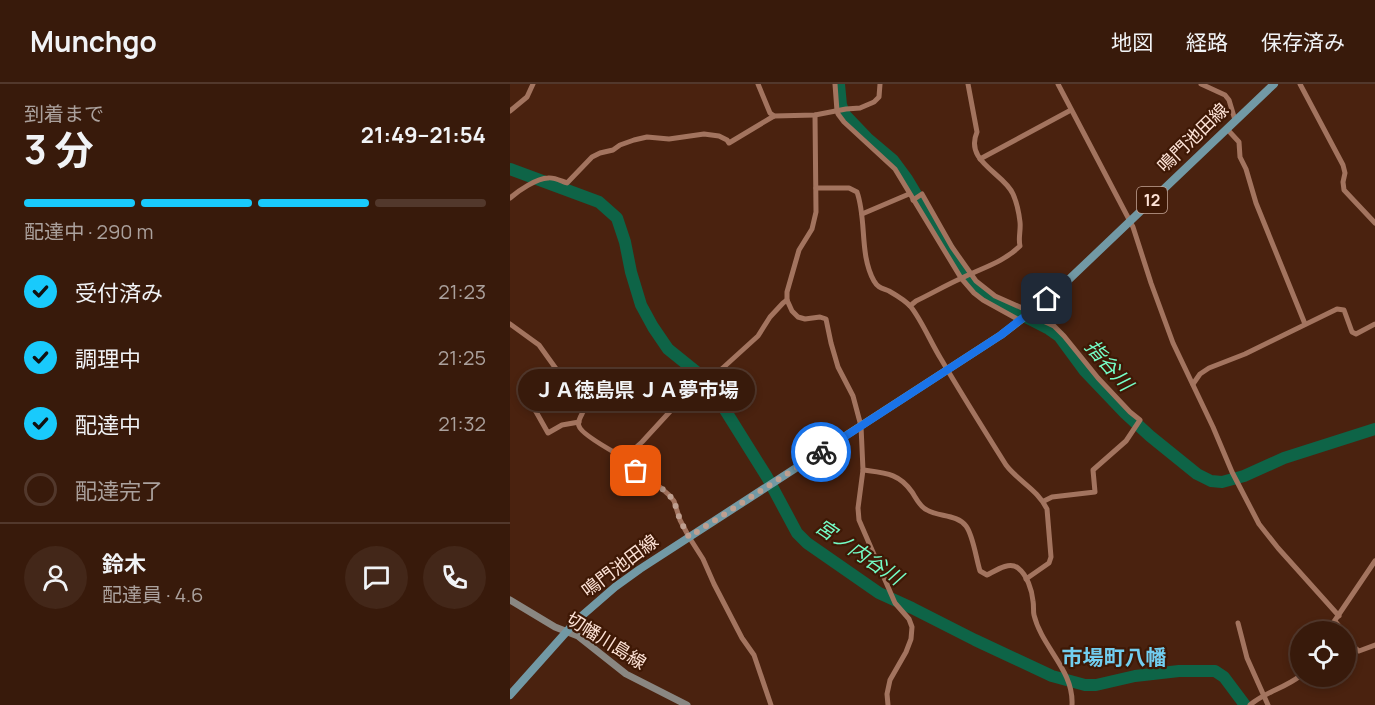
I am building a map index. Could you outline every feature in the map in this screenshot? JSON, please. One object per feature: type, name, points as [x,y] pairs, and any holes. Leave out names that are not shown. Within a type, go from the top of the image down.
[{"type":"main road","name":"鳴門池田線","points":[[510,695],[577,620],[615,587],[1026,317],[1062,286],[1274,84]]},
{"type":"main road","name":"切幡川島線","points":[[510,600],[555,627],[583,640],[626,674],[687,705]]},
{"type":"street","points":[[510,111],[527,97],[533,84]]},
{"type":"street","points":[[758,84],[770,113],[774,116]]},
{"type":"street","points":[[835,84],[838,110],[844,123],[895,170],[909,194],[916,198],[966,276],[1026,317]]},
{"type":"street","points":[[510,198],[526,186],[546,178],[550,177],[567,183],[592,158],[634,140],[647,137],[669,139],[704,134],[719,136],[729,143],[774,116],[815,115],[860,108],[874,102],[879,97],[880,84]]},
{"type":"street","points":[[910,306],[966,276],[998,263],[1020,246],[1020,223],[1012,191],[987,169],[975,148],[974,139],[977,132],[968,84]]},
{"type":"street","points":[[1058,84],[1130,221],[1168,331],[1258,524],[1339,621]]},
{"type":"street","points":[[1202,84],[1225,95],[1229,100],[1235,120]]},
{"type":"street","points":[[1300,84],[1343,165],[1344,190],[1375,223]]},
{"type":"street","points":[[980,159],[1071,110]]},
{"type":"street","points":[[815,115],[816,212],[812,229],[799,250],[787,292],[787,300],[798,317],[805,320],[826,318],[838,367],[853,396],[861,426],[863,470],[858,508],[859,520],[895,603],[909,619],[912,627],[909,645],[890,680],[887,694],[888,705]]},
{"type":"street","points":[[1227,129],[1239,142],[1240,157],[1246,168],[1256,203],[1305,324]]},
{"type":"street","points":[[816,188],[849,188],[857,192],[862,214],[865,251],[873,280],[879,287],[889,291],[910,306],[1006,465],[1044,501],[1047,508],[1051,557],[1049,563],[1026,579]]},
{"type":"street","points":[[862,214],[909,194]]},
{"type":"street","points":[[916,198],[922,194],[952,247],[974,293],[983,300],[1026,317],[1039,318],[1054,326],[1098,378],[1140,420],[1126,441],[1093,470],[1095,492],[1052,497],[1044,501]]},
{"type":"street","points":[[771,705],[754,655],[742,638],[703,559],[680,520],[674,501],[636,471],[624,458],[676,405],[693,395],[758,336],[787,300]]},
{"type":"street","points":[[1192,384],[1209,368],[1245,354],[1337,309],[1344,310],[1352,332],[1356,334],[1375,324]]},
{"type":"street","points":[[510,324],[539,345],[578,398],[583,412],[579,422],[582,431],[620,455]]},
{"type":"street","points":[[530,401],[548,433],[562,425],[579,422]]},
{"type":"street","points":[[863,470],[896,476],[906,484],[925,510],[957,519],[965,525],[980,571],[987,574],[1006,566],[1019,568],[1031,590],[1037,623],[1052,654],[1061,664],[1066,675],[1073,696],[1072,705]]},
{"type":"street","points":[[1335,621],[1375,561]]},
{"type":"street","points":[[1238,623],[1247,658],[1268,705]]},
{"type":"street","points":[[1356,649],[1359,651],[1375,645]]},
{"type":"street","points":[[1250,705],[1263,695],[1290,684]]},
{"type":"waterway","name":"指谷川","points":[[839,84],[841,105],[845,115],[893,160],[974,287],[985,296],[1059,336],[1084,370],[1125,413],[1197,474],[1211,481],[1222,482],[1244,476],[1284,458],[1375,429]]},
{"type":"waterway","name":"宮ノ内谷川","points":[[510,169],[599,202],[617,218],[641,305],[653,327],[668,349],[699,374],[717,397],[767,477],[797,533],[807,543],[879,593],[1052,676],[1085,685],[1096,685],[1135,676],[1179,671],[1215,671],[1224,677],[1245,705]]},
{"type":"way so far","points":[[636,471],[660,487],[674,501],[689,537],[821,452]]},
{"type":"place","name":"ＪＡ徳島県 ＪＡ夢市場","points":[[636,471]]},
{"type":"district","name":"市場町八幡","points":[[1114,658]]},
{"type":"route","points":[[821,452],[1001,335],[1047,299]]}]
